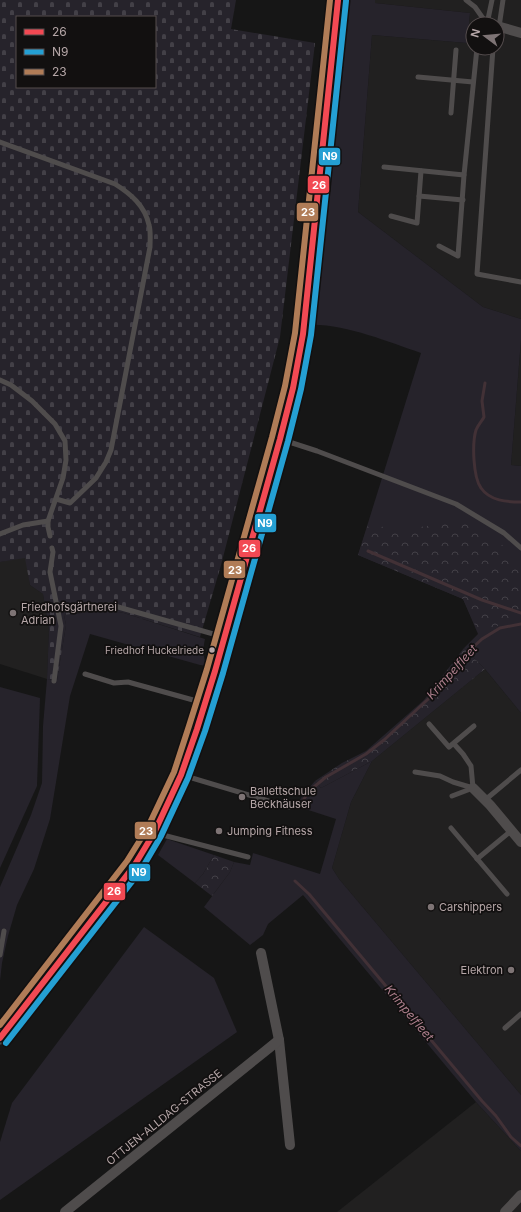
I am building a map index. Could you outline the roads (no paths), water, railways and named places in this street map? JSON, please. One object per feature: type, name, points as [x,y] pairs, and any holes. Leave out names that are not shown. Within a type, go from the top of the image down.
[{"type":"street","points":[[1,1032],[134,866],[154,833],[181,775],[205,703],[280,439],[293,388],[303,334],[338,0]]},
{"type":"street","points":[[505,29],[521,33]]},
{"type":"street","points":[[473,788],[521,842]]},
{"type":"street","points":[[261,953],[279,1040],[290,1145]]},
{"type":"street","name":"OTTJEN-ALLDAG-STRASSE","points":[[65,1212],[279,1040]]},
{"type":"street","points":[[505,1212],[521,1195]]},
{"type":"lane","points":[[466,0],[475,7],[481,16]]},
{"type":"lane","points":[[489,16],[492,0]]},
{"type":"lane","points":[[500,16],[503,0]]},
{"type":"lane","points":[[451,113],[456,50]]},
{"type":"lane","points":[[439,246],[458,256],[475,56]]},
{"type":"lane","points":[[492,56],[477,274],[521,282]]},
{"type":"lane","points":[[418,77],[473,82]]},
{"type":"lane","points":[[0,142],[115,184],[128,193],[143,208],[150,226],[150,247],[111,450],[106,462],[96,478],[70,503],[56,499]]},
{"type":"lane","points":[[384,167],[464,175]]},
{"type":"lane","points":[[391,216],[417,223],[421,171]]},
{"type":"lane","points":[[419,196],[463,200]]},
{"type":"lane","points":[[0,380],[11,385],[32,402],[55,424],[65,440],[66,460],[63,478],[48,521],[50,536]]},
{"type":"lane","points":[[280,439],[456,504],[504,533],[521,548]]},
{"type":"lane","points":[[0,534],[23,525],[48,521]]},
{"type":"lane","points":[[52,548],[53,552],[50,572],[61,626],[54,681]]},
{"type":"lane","points":[[57,606],[75,609],[111,605],[224,637]]},
{"type":"lane","points":[[85,674],[114,683],[128,682],[205,703]]},
{"type":"lane","points":[[429,724],[449,747],[474,726]]},
{"type":"lane","points":[[454,744],[471,766],[473,788]]},
{"type":"lane","points":[[485,800],[521,770]]},
{"type":"lane","points":[[415,772],[440,776],[473,788]]},
{"type":"lane","points":[[181,775],[289,807]]},
{"type":"lane","points":[[452,796],[473,788]]},
{"type":"lane","points":[[451,828],[507,894]]},
{"type":"lane","points":[[477,859],[511,831]]},
{"type":"lane","points":[[154,833],[248,857]]},
{"type":"lane","points":[[0,956],[4,931]]},
{"type":"lane","points":[[505,1028],[521,1014]]},
{"type":"waterway","points":[[485,383],[482,401],[484,417],[476,430],[474,443],[474,460],[478,483],[489,496],[499,500],[521,502]]},
{"type":"waterway","points":[[368,551],[482,600],[521,613]]},
{"type":"waterway","name":"Krimpelfleet","points":[[299,807],[309,791],[326,777],[366,754],[384,740],[439,689],[467,653],[482,639],[500,628],[521,624]]},
{"type":"waterway","name":"Krimpelfleet","points":[[295,881],[309,894],[496,1116],[511,1137],[521,1146]]},
{"type":"place","name":"Friedhofsgärtnerei Adrian","points":[[13,613]]},
{"type":"place","name":"Friedhof Huckelriede","points":[[212,650]]},
{"type":"place","name":"Ballettschule Beckhäuser","points":[[242,797]]},
{"type":"place","name":"Jumping Fitness","points":[[219,831]]},
{"type":"place","name":"Carshippers","points":[[431,907]]},
{"type":"place","name":"Elektron","points":[[511,970]]}]
